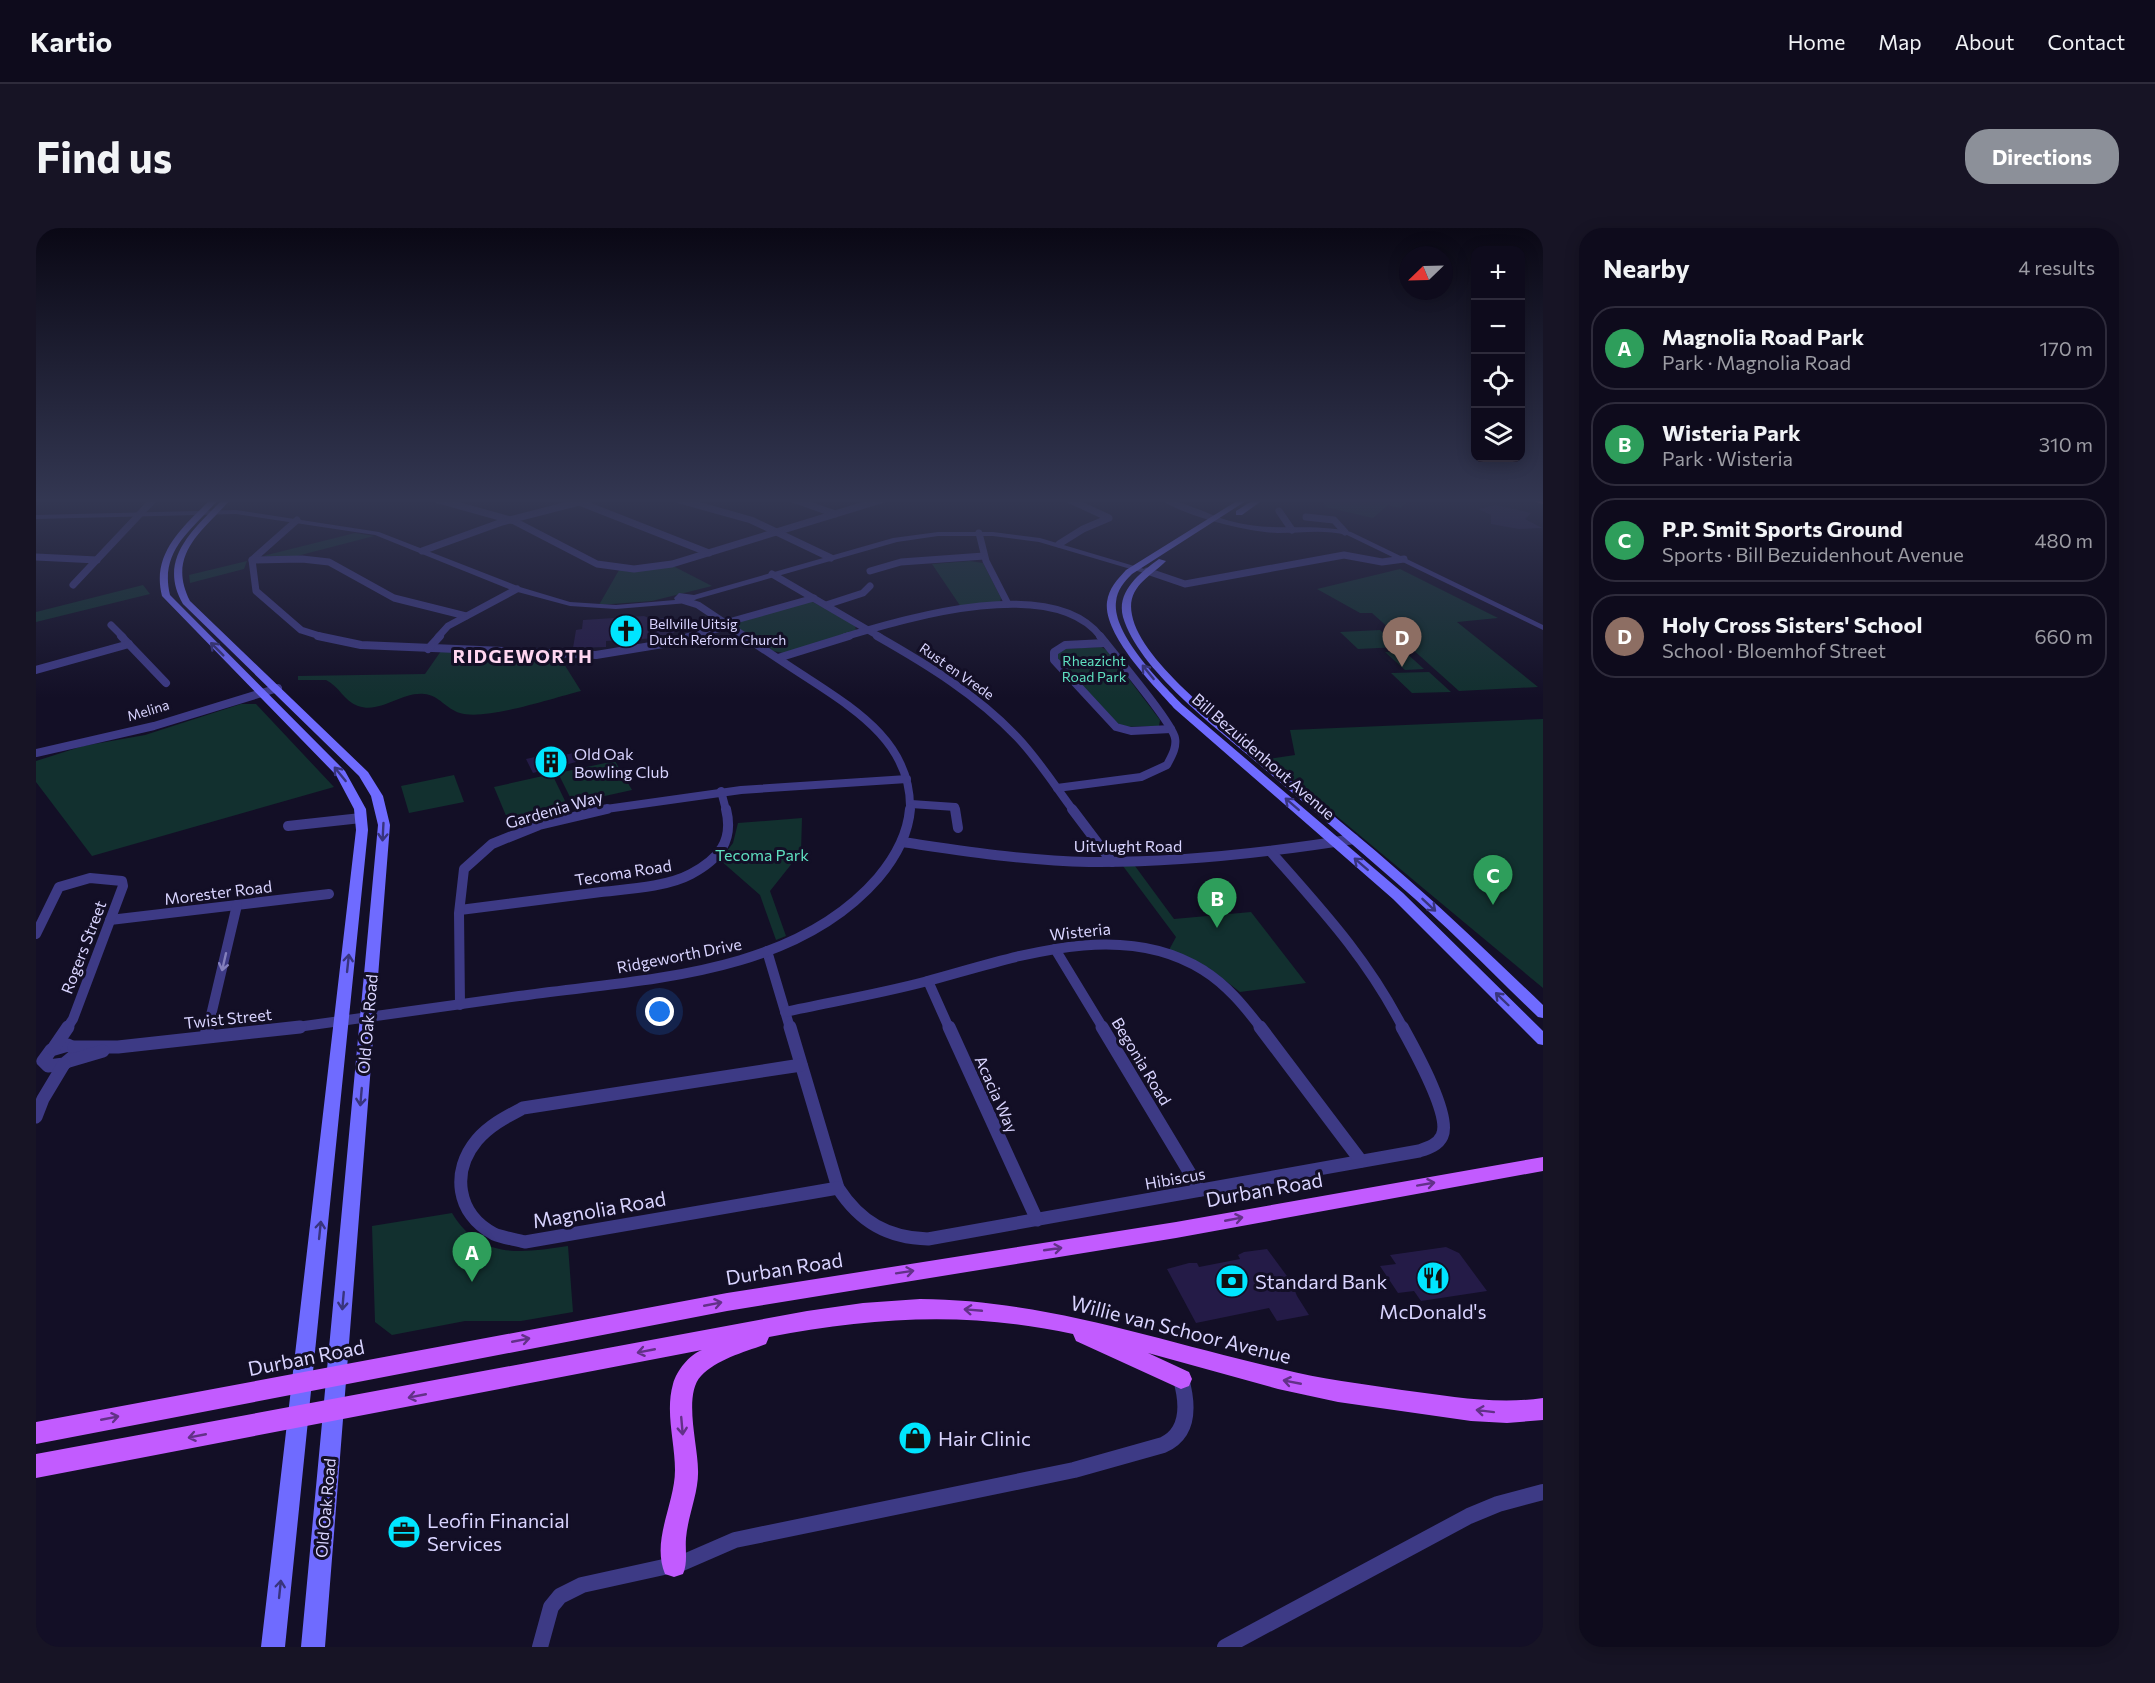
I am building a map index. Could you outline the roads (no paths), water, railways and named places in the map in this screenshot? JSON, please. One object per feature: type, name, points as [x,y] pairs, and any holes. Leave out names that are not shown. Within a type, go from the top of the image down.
[{"type":"main road","name":"Old Oak Road","points":[[162,565],[162,586],[173,605],[341,773],[352,790],[361,818],[342,1021],[273,1647]]},
{"type":"main road","name":"Old Oak Road","points":[[177,565],[175,572],[179,591],[186,602],[277,686],[364,774],[381,810],[384,825],[313,1647]]},
{"type":"main road","name":"Bill Bezuidenhout Avenue","points":[[1147,565],[1117,585],[1111,604],[1115,626],[1124,641],[1180,708],[1398,896],[1543,1040]]},
{"type":"main road","name":"Bill Bezuidenhout Avenue","points":[[1148,565],[1141,569],[1132,588],[1126,607],[1129,622],[1137,639],[1187,698],[1430,906],[1543,1013]]},
{"type":"main road","name":"Durban Road","points":[[36,1432],[727,1302],[1167,1231],[1543,1164]]},
{"type":"main road","name":"Willie van Schoor Avenue","points":[[807,1320],[895,1308],[967,1309],[1031,1316],[1136,1339],[1279,1379],[1352,1394],[1509,1413],[1543,1409]]},
{"type":"main road","points":[[1031,1316],[1095,1339],[1181,1379]]},
{"type":"main road","points":[[36,1466],[297,1419],[807,1320]]},
{"type":"main road","points":[[674,1565],[674,1537],[687,1472],[681,1401],[687,1378],[698,1364],[714,1354],[807,1320]]},
{"type":"street","points":[[74,585],[92,565]]},
{"type":"street","points":[[251,565],[256,591],[301,630],[347,643],[428,649],[603,654],[663,644],[814,598]]},
{"type":"street","points":[[337,565],[394,598],[466,616]]},
{"type":"street","points":[[458,565],[517,589],[558,602],[593,607],[628,607],[689,599],[804,565]]},
{"type":"street","points":[[604,565],[664,565]]},
{"type":"street","points":[[870,571],[890,565]]},
{"type":"street","points":[[989,565],[1008,604]]},
{"type":"street","points":[[1129,565],[1185,584],[1282,565]]},
{"type":"street","points":[[1415,565],[1543,628]]},
{"type":"street","name":"Rust en Vrede","points":[[772,574],[934,669],[985,706],[1018,739],[1112,862]]},
{"type":"street","points":[[826,605],[863,593],[870,586]]},
{"type":"street","points":[[428,649],[444,630],[517,589]]},
{"type":"street","name":"Ridgeworth Drive","points":[[368,1018],[671,975],[722,965],[767,951],[827,921],[858,900],[881,877],[902,842],[909,824],[911,804],[907,779],[893,748],[873,725],[689,599]]},
{"type":"street","points":[[778,658],[868,630],[938,612],[1008,604],[1072,613],[1089,622],[1171,729],[1175,737],[1175,747],[1167,765],[1141,777],[1057,788]]},
{"type":"street","points":[[111,625],[166,683]]},
{"type":"street","points":[[1105,643],[1060,647],[1054,652],[1054,660],[1116,727],[1131,731],[1171,729]]},
{"type":"street","points":[[36,670],[129,644]]},
{"type":"street","name":"Melina","points":[[36,753],[154,726],[277,686]]},
{"type":"street","name":"Gardenia Way","points":[[460,1005],[459,883],[464,870],[474,857],[496,842],[538,827],[608,809],[721,791],[907,779]]},
{"type":"street","name":"Tecoma Road","points":[[460,910],[644,887],[689,874],[714,858],[728,838],[730,825],[721,791]]},
{"type":"street","points":[[911,804],[955,807],[958,828]]},
{"type":"street","points":[[288,826],[361,818]]},
{"type":"street","name":"Uitvlught Road","points":[[902,842],[972,852],[1112,862],[1271,852],[1354,839]]},
{"type":"street","name":"Hibiscus","points":[[767,951],[838,1188],[851,1208],[870,1224],[907,1239],[932,1239],[1361,1161],[1435,1145],[1443,1135],[1443,1117],[1415,1050],[1383,987],[1346,937],[1271,852]]},
{"type":"street","name":"Rogers Street","points":[[36,934],[55,891],[62,885],[110,878],[122,881],[123,886],[73,1019],[44,1058],[43,1099]]},
{"type":"street","name":"Morester Road","points":[[110,920],[329,894]]},
{"type":"street","points":[[206,1036],[237,905]]},
{"type":"street","name":"Wisteria","points":[[785,1012],[928,981],[990,962],[1055,949],[1100,944],[1129,945],[1173,955],[1209,973],[1238,998],[1361,1161]]},
{"type":"street","name":"Begonia Road","points":[[1055,949],[1200,1191]]},
{"type":"street","name":"Acacia Way","points":[[928,981],[1037,1220]]},
{"type":"street","name":"Twist Street","points":[[44,1058],[73,1046],[118,1047],[368,1018]]},
{"type":"street","name":"Rogers Street","points":[[36,1118],[43,1099],[66,1062],[76,1052],[73,1046],[73,1019]]},
{"type":"street","name":"Twist Street","points":[[44,1058],[66,1062],[118,1047]]},
{"type":"street","name":"Magnolia Road","points":[[801,1065],[523,1108],[510,1113],[488,1126],[471,1144],[460,1175],[461,1197],[470,1216],[477,1224],[499,1237],[525,1242],[838,1188]]},
{"type":"street","points":[[540,1647],[547,1615],[552,1604],[570,1589],[674,1565],[714,1553],[735,1540],[1074,1470],[1163,1445],[1176,1438],[1183,1422],[1185,1400],[1181,1379]]},
{"type":"street","points":[[1225,1647],[1469,1516],[1498,1504],[1543,1492]]},
{"type":"place","name":"Bellville Uitsig Dutch Reform Church","points":[[626,631]]},
{"type":"place","name":"Holy Cross Sisters' School","points":[[1402,667]]},
{"type":"place","name":"Old Oak Bowling Club","points":[[551,762]]},
{"type":"place","name":"P.P. Smit Sports Ground","points":[[1493,905]]},
{"type":"place","name":"Wisteria Park","points":[[1217,928]]},
{"type":"place","name":"McDonald's","points":[[1433,1278]]},
{"type":"place","name":"Standard Bank","points":[[1232,1281]]},
{"type":"place","name":"Magnolia Road Park","points":[[472,1282]]},
{"type":"place","name":"Hair Clinic","points":[[915,1438]]},
{"type":"place","name":"Leofin Financial Services","points":[[404,1532]]},
{"type":"district","name":"RIDGEWORTH","points":[[523,656]]},
{"type":"park label","name":"Rheazicht Road Park","points":[[1094,668]]},
{"type":"park label","name":"Tecoma Park","points":[[762,854]]}]
